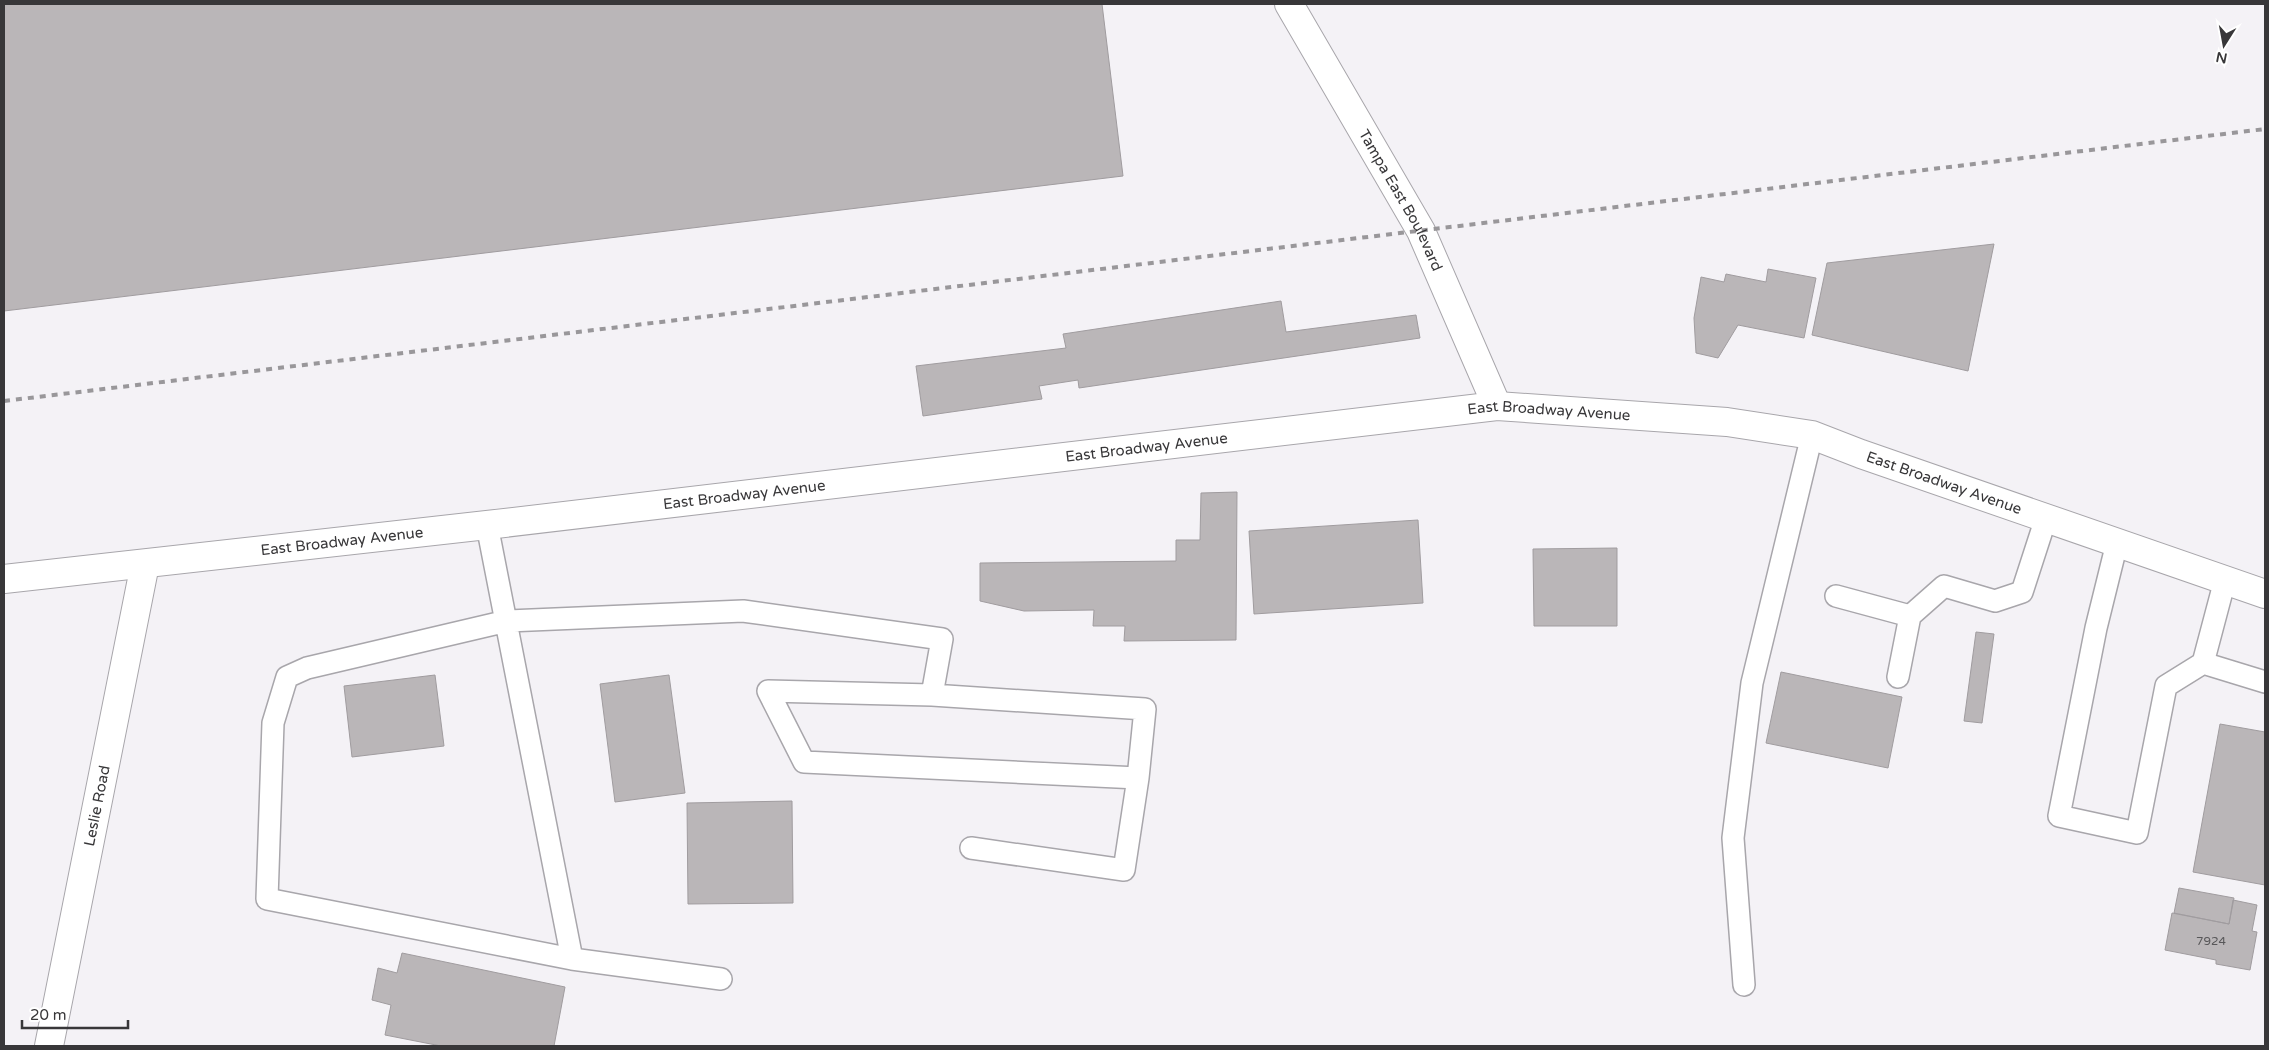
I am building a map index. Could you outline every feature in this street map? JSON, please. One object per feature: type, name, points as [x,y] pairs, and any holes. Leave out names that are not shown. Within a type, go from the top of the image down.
[{"type":"main road","name":"Tampa East Boulevard","points":[[1289,4],[1421,230],[1497,406]]},
{"type":"main road","name":"East Broadway Avenue","points":[[4,579],[487,525],[1497,406],[1727,422],[1812,435],[1861,454],[2265,594]]},
{"type":"main road","name":"Leslie Road","points":[[49,1046],[145,564]]},
{"type":"lane","points":[[1744,985],[1733,838],[1752,682],[1812,435]]},
{"type":"lane","points":[[1898,677],[1910,616],[1944,586],[1995,601],[2022,592],[2046,518]]},
{"type":"lane","points":[[487,525],[572,959]]},
{"type":"lane","points":[[2117,542],[2096,628],[2059,816],[2137,834],[2166,686],[2203,664],[2225,580]]},
{"type":"lane","points":[[1836,596],[1910,616]]},
{"type":"lane","points":[[721,979],[572,959],[267,900],[273,723],[287,677],[307,668],[506,621],[742,611],[942,639],[932,695]]},
{"type":"lane","points":[[2203,664],[2265,682]]},
{"type":"lane","points":[[971,848],[1124,870],[1138,778],[1145,709],[932,695],[768,691],[804,762],[1138,778]]},
{"type":"building","points":[[4,4],[1102,4],[1123,176],[4,311]]},
{"type":"building","points":[[1994,244],[1968,371],[1812,335],[1827,263]]},
{"type":"building","points":[[1768,269],[1816,278],[1804,338],[1738,325],[1718,358],[1696,353],[1694,318],[1701,277],[1724,282],[1726,274],[1766,282]]},
{"type":"building","points":[[1281,301],[1286,332],[1416,315],[1420,338],[1079,388],[1078,380],[1039,386],[1042,399],[923,416],[916,366],[1066,348],[1063,334]]},
{"type":"building","points":[[1237,492],[1236,640],[1124,641],[1125,626],[1093,626],[1094,610],[1024,611],[980,601],[980,563],[1176,561],[1176,540],[1200,540],[1201,493]]},
{"type":"building","points":[[1418,520],[1423,603],[1254,614],[1249,531]]},
{"type":"building","points":[[1617,548],[1617,626],[1534,626],[1533,549]]},
{"type":"building","points":[[1976,632],[1994,634],[1982,723],[1964,721]]},
{"type":"building","points":[[1781,672],[1902,697],[1888,768],[1766,743]]},
{"type":"building","points":[[435,675],[444,746],[352,757],[344,686]]},
{"type":"building","points":[[669,675],[685,793],[615,802],[600,684]]},
{"type":"building","points":[[2220,724],[2265,732],[2265,885],[2193,872]]},
{"type":"building","points":[[792,801],[793,903],[688,904],[687,803]]},
{"type":"building","points":[[2179,888],[2234,898],[2229,924],[2174,913]]},
{"type":"building","points":[[2233,900],[2257,905],[2252,931],[2257,932],[2250,970],[2216,964],[2216,960],[2165,950],[2172,913],[2229,924]]},
{"type":"building","points":[[402,953],[565,987],[554,1046],[441,1046],[385,1035],[391,1005],[372,1000],[378,968],[397,973]]},
{"type":"railway","points":[[4,401],[2265,129]]}]
